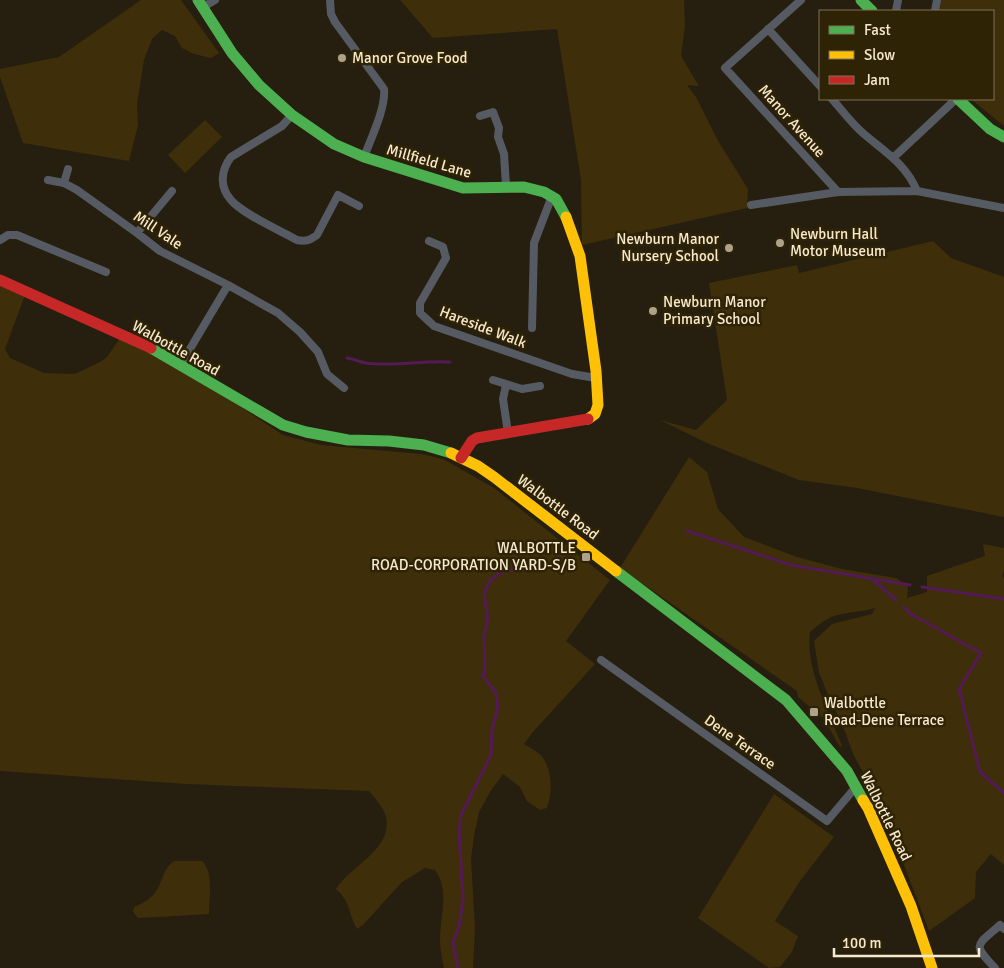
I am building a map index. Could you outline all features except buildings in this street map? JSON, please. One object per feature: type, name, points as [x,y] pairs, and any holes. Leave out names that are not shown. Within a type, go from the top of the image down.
[{"type":"street","points":[[201,4],[215,0]]},
{"type":"street","points":[[330,0],[330,7],[335,22],[384,88],[385,95],[381,109],[364,157]]},
{"type":"street","points":[[801,0],[768,29],[819,85]]},
{"type":"street","points":[[861,0],[871,10]]},
{"type":"street","name":"Millfield Lane","points":[[201,4],[245,70],[292,116],[328,141],[364,157],[463,188],[483,189],[524,186],[552,196]]},
{"type":"street","name":"Manor Avenue","points":[[768,29],[725,68],[838,192]]},
{"type":"street","points":[[833,100],[863,133],[894,157],[908,174],[917,191]]},
{"type":"street","points":[[894,157],[957,100]]},
{"type":"street","points":[[959,100],[980,120],[1004,136]]},
{"type":"street","points":[[480,116],[493,112],[499,128],[498,137],[505,161],[506,186]]},
{"type":"street","points":[[292,116],[282,126],[231,157],[226,164],[222,179],[224,188],[232,201],[255,217],[297,240],[305,242],[317,235],[338,195],[359,206]]},
{"type":"street","points":[[64,183],[68,169]]},
{"type":"street","name":"Mill Vale","points":[[48,180],[64,183],[77,190],[160,251],[228,285],[278,314],[300,332],[318,352],[327,374],[344,388]]},
{"type":"street","points":[[138,233],[172,191]]},
{"type":"street","points":[[751,205],[838,192],[917,191],[1004,208]]},
{"type":"street","points":[[461,458],[472,441],[477,438],[587,420],[595,414],[598,405],[596,378],[580,256],[572,230],[562,208],[552,196],[534,243],[532,255],[532,328]]},
{"type":"street","points":[[0,240],[8,235],[17,234],[106,272]]},
{"type":"street","name":"Hareside Walk","points":[[429,242],[443,247],[446,258],[420,304],[420,313],[434,326],[572,374],[596,378]]},
{"type":"street","name":"Walbottle Road","points":[[0,280],[159,352],[223,391],[292,428],[348,440],[424,444],[449,452],[478,466],[494,477],[786,700],[847,771],[868,808],[911,906],[932,968]]},
{"type":"street","points":[[181,364],[228,285]]},
{"type":"street","points":[[494,380],[522,389],[540,386]]},
{"type":"street","points":[[506,385],[502,399],[508,433]]},
{"type":"street","name":"Dene Terrace","points":[[601,660],[828,821],[855,788]]},
{"type":"street","points":[[995,968],[980,952],[979,948],[980,943],[1003,925]]},
{"type":"shaded area","points":[[141,0],[181,0],[219,53],[211,58],[194,54],[182,48],[175,36],[162,30],[152,39],[144,60],[137,104],[138,125],[129,161],[23,143],[0,77],[0,69],[59,57]]},
{"type":"shaded area","points":[[400,0],[684,0],[685,26],[681,56],[699,86],[687,85],[696,97],[717,139],[748,189],[747,208],[582,245],[581,180],[557,29],[433,38]]},
{"type":"shaded area","points":[[940,0],[1004,0],[1004,126],[972,100],[994,100],[994,10],[939,10]]},
{"type":"shaded area","points":[[205,120],[222,137],[185,173],[168,155]]},
{"type":"shaded area","points":[[933,241],[951,258],[1004,277],[1004,517],[857,488],[799,480],[707,443],[660,420],[696,430],[727,400],[709,283],[797,265],[799,273]]},
{"type":"shaded area","points":[[0,286],[25,295],[5,349],[10,358],[44,373],[75,374],[107,357],[120,338],[197,378],[283,435],[321,445],[421,454],[443,459],[494,488],[610,580],[566,641],[595,664],[524,744],[541,756],[549,770],[551,789],[547,808],[540,810],[527,801],[520,787],[503,774],[479,812],[471,859],[475,928],[473,968],[444,968],[440,940],[443,894],[440,878],[435,870],[425,868],[402,882],[363,925],[357,929],[347,903],[336,889],[342,881],[369,857],[383,839],[386,829],[386,817],[369,791],[187,784],[0,771]]},
{"type":"shaded area","points":[[689,457],[707,472],[718,509],[744,537],[797,557],[842,569],[896,578],[908,587],[907,598],[927,592],[927,576],[985,556],[983,544],[1004,548],[1004,571],[1002,577],[1004,578],[1004,865],[991,854],[976,872],[975,898],[929,931],[881,804],[854,756],[819,672],[814,641],[832,624],[872,614],[875,608],[834,616],[810,632],[809,646],[814,675],[842,746],[840,747],[824,719],[798,697],[797,691],[620,568]]},
{"type":"shaded area","points":[[774,794],[834,837],[800,881],[775,921],[798,936],[792,952],[780,967],[769,968],[698,918]]},
{"type":"shaded area","points":[[174,861],[202,861],[206,866],[210,886],[209,914],[138,918],[133,912],[134,907],[154,895],[166,870]]},
{"type":"waterway","points":[[347,358],[364,363],[377,364],[450,362]]},
{"type":"waterway","points":[[687,531],[791,565],[910,585]]},
{"type":"waterway","points":[[458,968],[453,942],[459,927],[463,900],[459,832],[461,815],[491,755],[492,730],[498,708],[496,693],[483,676],[485,666],[484,635],[488,619],[484,595],[489,581],[502,572],[552,563],[561,554]]},
{"type":"waterway","points":[[872,579],[896,600]]},
{"type":"waterway","points":[[922,587],[1004,599]]},
{"type":"waterway","points":[[904,607],[911,614],[981,653],[959,689],[980,772],[1004,793]]},
{"type":"traffic: fast","points":[[198,0],[232,53],[259,85],[292,115],[334,144],[364,157],[463,188],[524,187],[544,192],[556,199],[566,217]]},
{"type":"traffic: fast","points":[[861,0],[871,10]]},
{"type":"traffic: fast","points":[[959,100],[990,129],[1004,137]]},
{"type":"traffic: fast","points":[[151,348],[283,425],[306,432],[348,440],[389,441],[424,445],[451,453]]},
{"type":"traffic: fast","points":[[616,571],[786,700],[847,771],[863,800]]},
{"type":"traffic: slow","points":[[566,217],[580,256],[596,371],[598,405],[595,414],[588,419]]},
{"type":"traffic: slow","points":[[451,453],[478,466],[494,477],[616,571]]},
{"type":"traffic: slow","points":[[863,800],[911,906],[932,968]]},
{"type":"traffic: jam","points":[[0,280],[151,348]]},
{"type":"traffic: jam","points":[[461,458],[472,441],[477,438],[588,419]]},
{"type":"place","name":"Manor Grove Food","points":[[342,58]]},
{"type":"place","name":"Newburn Hall Motor Museum","points":[[780,243]]},
{"type":"place","name":"Newburn Manor Nursery School","points":[[729,248]]},
{"type":"place","name":"Newburn Manor Primary School","points":[[653,311]]},
{"type":"place","name":"WALBOTTLE ROAD-CORPORATION YARD-S/B","points":[[586,557]]},
{"type":"place","name":"Walbottle Road-Dene Terrace","points":[[814,712]]}]
